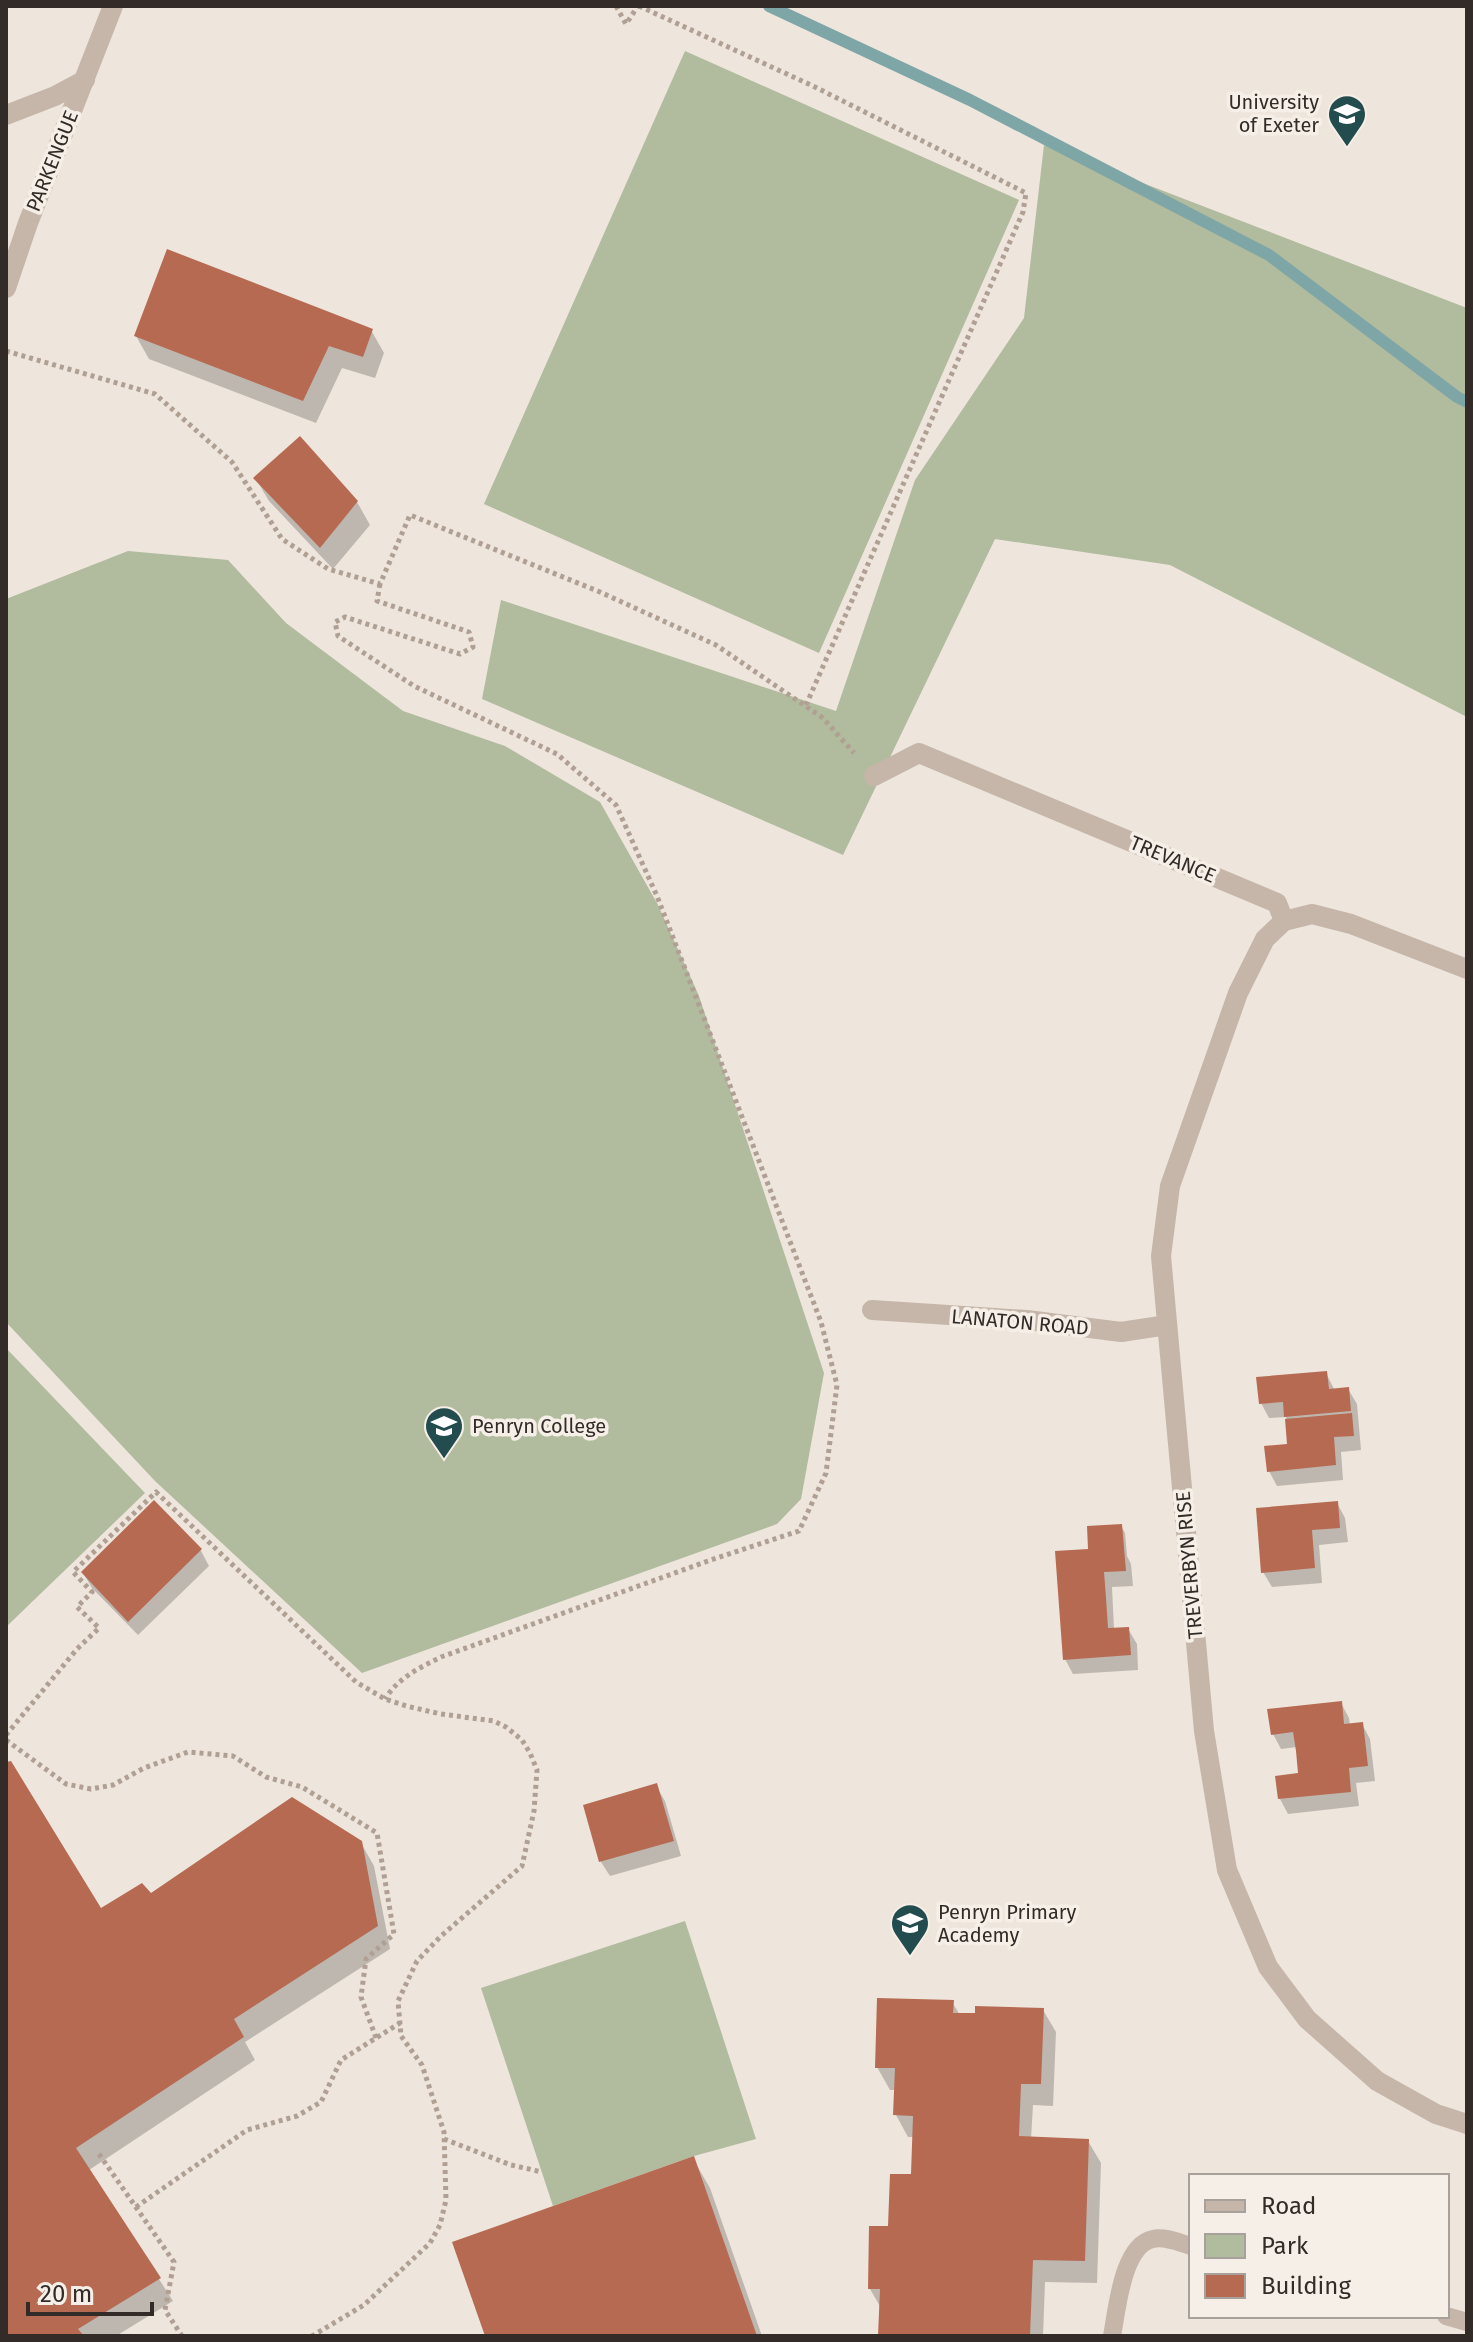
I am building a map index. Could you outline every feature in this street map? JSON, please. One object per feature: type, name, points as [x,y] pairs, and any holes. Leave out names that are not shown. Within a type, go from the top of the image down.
[{"type":"street","name":"PARKENGUE","points":[[6,288],[28,223],[113,6]]},
{"type":"street","name":"PARKENGUE","points":[[6,115],[55,96],[85,80]]},
{"type":"street","name":"TREVANCE","points":[[874,776],[919,753],[1277,903],[1284,921]]},
{"type":"street","points":[[1284,921],[1312,914],[1351,924],[1467,969]]},
{"type":"street","name":"TREVERBYN RISE","points":[[1284,921],[1265,939],[1238,993],[1170,1186],[1161,1256],[1204,1731],[1227,1870],[1268,1967],[1307,2019],[1377,2081],[1436,2114],[1467,2124]]},
{"type":"street","name":"LANATON ROAD","points":[[872,1310],[1027,1320],[1121,1332],[1167,1325]]},
{"type":"lane","points":[[1112,2336],[1121,2284],[1132,2257],[1143,2243],[1154,2238],[1189,2245]]},
{"type":"path","points":[[616,6],[626,24],[638,6],[813,86],[1026,193],[1023,212],[806,705]]},
{"type":"path","points":[[6,351],[155,394],[232,462],[282,539],[328,569],[380,584]]},
{"type":"path","points":[[385,1699],[393,1686],[415,1669],[441,1657],[799,1531],[826,1473],[837,1385],[821,1322],[657,896],[616,805],[557,754],[414,686],[338,636],[335,622],[345,617],[460,654],[473,647],[469,632],[377,601],[380,584],[410,515],[600,592],[716,645],[823,718],[874,776]]},
{"type":"path","points":[[312,2336],[364,2305],[430,2243],[440,2225],[446,2200],[444,2132],[422,2065],[401,2036],[398,2001],[417,1961],[441,1936],[522,1866],[534,1811],[537,1770],[522,1740],[494,1721],[406,1706],[385,1699],[356,1682],[156,1492],[73,1572],[92,1592],[77,1607],[99,1628],[77,1649],[6,1738],[66,1784],[91,1789],[113,1785],[144,1768],[188,1752],[233,1756],[266,1777],[302,1787],[377,1833],[394,1934],[366,1959],[361,1997],[376,2038]]},
{"type":"path","points":[[136,2207],[247,2130],[297,2116],[321,2102],[341,2060],[400,2023]]},
{"type":"path","points":[[444,2139],[511,2165],[542,2172]]},
{"type":"path","points":[[99,2154],[174,2262],[165,2310],[182,2336]]},
{"type":"green space","points":[[685,51],[1019,200],[819,653],[484,504]]},
{"type":"green space","points":[[1044,145],[1467,308],[1467,717],[1170,565],[995,539],[843,855],[482,699],[501,600],[836,711],[915,480],[1024,318]]},
{"type":"green space","points":[[128,551],[228,560],[286,623],[403,711],[505,746],[600,802],[658,905],[699,996],[824,1373],[801,1499],[777,1524],[362,1673],[155,1481],[6,1322],[6,599]]},
{"type":"green space","points":[[6,1348],[145,1493],[6,1627]]},
{"type":"green space","points":[[685,1921],[756,2139],[694,2156],[553,2206],[481,1988]]},
{"type":"building","points":[[167,249],[373,329],[363,357],[329,346],[303,401],[134,336]]},
{"type":"building","points":[[300,436],[358,501],[320,548],[253,478]]},
{"type":"building","points":[[1327,1371],[1329,1389],[1349,1387],[1351,1411],[1284,1417],[1283,1402],[1259,1404],[1256,1377]]},
{"type":"building","points":[[1352,1413],[1354,1436],[1334,1437],[1336,1465],[1267,1472],[1264,1446],[1287,1444],[1285,1419]]},
{"type":"building","points":[[154,1500],[202,1549],[128,1622],[81,1572]]},
{"type":"building","points":[[1338,1501],[1340,1528],[1312,1530],[1315,1568],[1261,1573],[1256,1508]]},
{"type":"building","points":[[1122,1524],[1126,1571],[1104,1572],[1108,1628],[1129,1627],[1131,1655],[1063,1660],[1055,1551],[1088,1549],[1087,1526]]},
{"type":"building","points":[[1342,1701],[1344,1724],[1363,1722],[1368,1766],[1349,1768],[1351,1792],[1278,1799],[1275,1776],[1298,1773],[1296,1751],[1293,1732],[1271,1735],[1267,1709]]},
{"type":"building","points":[[11,1761],[101,1908],[142,1883],[151,1893],[292,1797],[362,1841],[378,1926],[234,2019],[244,2037],[76,2148],[161,2278],[78,2329],[84,2336],[6,2336],[6,1762]]},
{"type":"building","points":[[657,1783],[674,1841],[599,1862],[583,1805]]},
{"type":"building","points":[[877,1998],[954,2000],[953,2013],[975,2013],[975,2006],[1044,2008],[1041,2084],[1021,2084],[1019,2136],[1089,2139],[1085,2261],[1033,2260],[1030,2336],[878,2336],[880,2289],[868,2289],[869,2226],[888,2226],[890,2174],[911,2174],[913,2116],[893,2115],[895,2068],[875,2068]]},
{"type":"building","points":[[694,2156],[757,2336],[485,2336],[452,2242]]},
{"type":"waterway","points":[[769,6],[970,100],[1269,255],[1467,402]]},
{"type":"place","name":"University of Exeter","points":[[1347,148]]},
{"type":"place","name":"Penryn College","points":[[444,1460]]},
{"type":"place","name":"Penryn Primary Academy","points":[[910,1957]]}]
